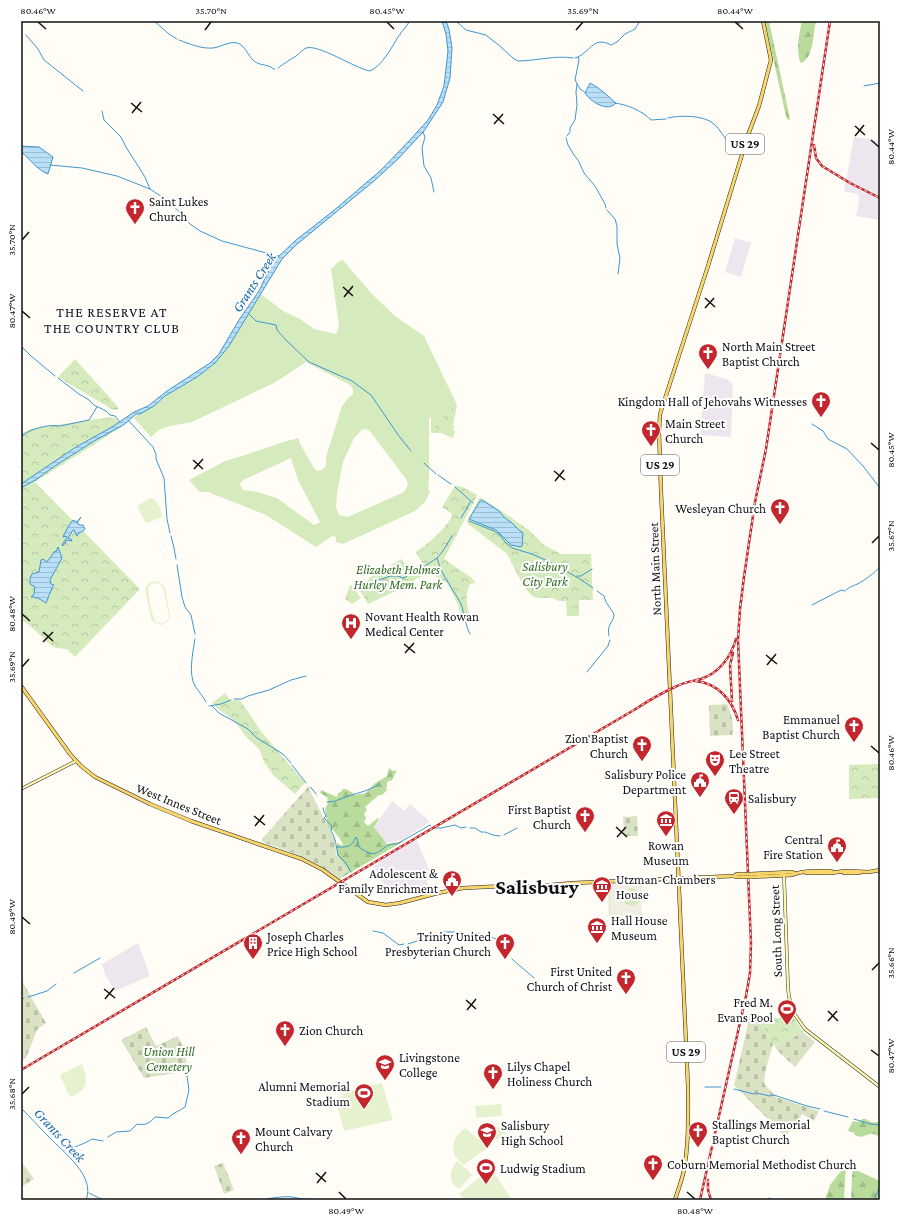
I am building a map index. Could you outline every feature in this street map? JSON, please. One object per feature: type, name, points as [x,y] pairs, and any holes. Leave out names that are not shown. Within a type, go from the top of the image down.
[{"type":"main road","name":"North Main Street","points":[[678,878],[659,432],[660,414],[708,266],[771,60],[763,21]]},
{"type":"main road","name":"West Innes Street","points":[[21,686],[76,761],[95,777],[191,821],[291,855],[312,864],[362,897],[368,899],[370,902],[396,904],[463,888],[539,886],[678,878],[737,877],[743,875],[784,873],[792,875],[794,873],[805,872],[824,874],[843,872],[845,870],[861,872],[876,872],[877,870],[880,872]]},
{"type":"main road","points":[[21,789],[76,761]]},
{"type":"main road","name":"South Long Street","points":[[784,873],[788,988],[793,1012],[808,1032],[880,1087]]},
{"type":"main road","name":"US 29","points":[[675,1200],[684,1172],[688,1120],[688,1087],[678,878]]},
{"type":"shaded area","points":[[854,137],[880,141],[880,220],[856,216],[859,201],[858,194],[844,191]]},
{"type":"shaded area","points":[[735,238],[751,243],[741,277],[725,272]]},
{"type":"shaded area","points":[[705,373],[727,379],[731,382],[733,387],[731,437],[700,435]]},
{"type":"shaded area","points":[[392,801],[404,811],[410,804],[430,822],[402,840],[386,843],[374,827]]},
{"type":"shaded area","points":[[416,839],[433,878],[426,881],[433,891],[418,895],[407,885],[389,889],[378,878],[373,867],[389,854]]},
{"type":"shaded area","points":[[640,883],[641,899],[642,915],[611,915],[610,917],[608,884]],"holes":[[[629,888],[636,889],[640,894],[641,899],[633,906],[626,904],[623,899],[622,896],[628,893]]]},
{"type":"shaded area","points":[[138,943],[150,976],[115,991],[105,974],[102,964]]},
{"type":"green space","points":[[765,21],[769,21],[789,120],[787,119],[785,112]]},
{"type":"green space","points":[[802,21],[816,21],[811,50],[806,60],[802,63],[800,62],[798,46]]},
{"type":"green space","points":[[343,260],[371,293],[395,316],[424,336],[457,405],[453,425],[453,430],[455,431],[453,438],[441,433],[431,433],[431,418],[429,418],[428,489],[430,491],[425,502],[415,511],[343,544],[336,542],[336,537],[332,536],[316,547],[266,515],[208,492],[200,492],[189,480],[225,461],[299,438],[299,442],[314,468],[317,471],[322,470],[326,466],[326,457],[342,406],[353,394],[353,389],[350,385],[306,362],[274,383],[192,422],[170,426],[159,430],[151,437],[134,418],[154,406],[171,392],[197,377],[215,363],[229,346],[261,294],[283,311],[300,319],[314,329],[336,334],[339,326],[331,269],[338,262]],"holes":[[[363,429],[369,430],[406,479],[408,485],[404,492],[348,517],[339,515],[336,507],[337,493],[343,462],[354,438]],[[291,458],[298,480],[320,522],[314,525],[277,498],[257,492],[243,490],[240,484],[243,480]]]},
{"type":"green space","points":[[75,359],[119,408],[117,410],[110,409],[58,377]]},
{"type":"green space","points":[[448,407],[456,411],[448,430],[453,432],[451,436],[434,429],[436,425],[440,427]]},
{"type":"green space","points":[[111,417],[116,419],[123,426],[35,482],[140,589],[75,657],[67,649],[52,646],[28,624],[21,620],[21,434],[30,429]]},
{"type":"green space","name":"Elizabeth Holmes Hurley Mem. Park","points":[[455,486],[460,486],[476,494],[477,496],[444,559],[472,578],[476,583],[470,584],[467,592],[467,603],[470,615],[461,617],[458,605],[447,583],[433,575],[427,574],[416,579],[406,588],[368,604],[359,589],[371,577],[401,559],[409,569],[422,563],[416,552],[436,536],[452,517],[451,513],[442,507]]},
{"type":"green space","name":"Salisbury City Park","points":[[480,497],[529,530],[544,545],[561,554],[591,554],[593,600],[579,600],[579,616],[567,616],[566,601],[559,601],[552,598],[537,598],[532,596],[524,587],[507,554],[467,523]]},
{"type":"green space","points":[[150,498],[154,499],[160,507],[162,517],[147,523],[145,522],[137,506]]},
{"type":"green space","points":[[154,581],[161,583],[165,588],[170,615],[168,621],[162,625],[155,623],[151,619],[145,588],[149,583]],"holes":[[[154,583],[160,584],[163,588],[169,615],[168,619],[164,623],[157,623],[155,620],[149,599],[149,586]]]},
{"type":"green space","points":[[350,585],[361,598],[352,604],[345,599]]},
{"type":"green space","points":[[225,693],[231,701],[238,699],[260,730],[305,783],[295,794],[274,776],[264,762],[259,749],[248,739],[235,722],[212,703]]},
{"type":"green space","points":[[727,704],[733,723],[732,735],[710,736],[709,705]]},
{"type":"green space","points":[[880,764],[880,798],[849,799],[849,765]]},
{"type":"green space","points":[[389,768],[393,771],[397,770],[392,780],[387,782],[387,790],[365,807],[367,810],[364,814],[366,818],[364,822],[368,826],[378,818],[379,819],[374,827],[387,844],[404,841],[341,878],[347,868],[337,856],[337,843],[343,846],[333,830],[328,829],[325,809],[328,803],[327,797],[320,793],[321,790],[337,797],[338,793],[343,789],[346,789],[356,795],[366,793],[374,784],[387,776]]},
{"type":"green space","points":[[308,787],[335,840],[336,855],[349,870],[340,879],[305,858],[262,841],[262,839]]},
{"type":"green space","points":[[637,816],[638,836],[624,836],[623,817]]},
{"type":"green space","points":[[640,883],[642,886],[642,915],[609,916],[608,884]]},
{"type":"green space","points":[[21,979],[46,1023],[37,1030],[26,1058],[21,1061]]},
{"type":"green space","points":[[792,1015],[803,1032],[775,1047],[757,1018],[778,1018]]},
{"type":"green space","points":[[757,1018],[773,1044],[766,1068],[765,1085],[776,1097],[819,1111],[814,1121],[802,1114],[798,1122],[799,1123],[785,1136],[734,1085],[749,1019]]},
{"type":"green space","name":"Union Hill Cemetery","points":[[146,1027],[156,1046],[178,1036],[185,1052],[188,1071],[144,1078],[121,1040]]},
{"type":"green space","points":[[803,1032],[815,1042],[795,1067],[775,1047]]},
{"type":"green space","points":[[82,1064],[86,1080],[84,1088],[70,1097],[60,1076],[61,1074]]},
{"type":"green space","name":"Alumni Memorial Stadium","points":[[382,1083],[393,1120],[344,1131],[336,1100],[348,1091]]},
{"type":"green space","points":[[501,1104],[502,1116],[476,1118],[475,1106]]},
{"type":"green space","points":[[862,1119],[873,1122],[880,1121],[880,1137],[874,1134],[868,1134],[860,1137],[848,1130],[853,1121],[859,1122]]},
{"type":"green space","points":[[504,1122],[510,1128],[497,1140],[495,1139],[490,1145],[483,1138]]},
{"type":"green space","points":[[465,1128],[488,1148],[463,1165],[455,1155],[453,1146],[454,1141],[460,1132]]},
{"type":"green space","points":[[21,1161],[34,1179],[21,1187]]},
{"type":"green space","points":[[457,1161],[472,1175],[459,1189],[452,1183],[450,1176],[452,1168]]},
{"type":"green space","points":[[223,1163],[234,1190],[224,1194],[214,1166]]},
{"type":"green space","points":[[846,1165],[844,1200],[825,1200],[830,1185]]},
{"type":"green space","name":"Ludwig Stadium","points":[[489,1170],[497,1177],[512,1200],[465,1200],[459,1194]]},
{"type":"green space","points":[[853,1170],[880,1181],[880,1200],[851,1200]]},
{"type":"water","points":[[442,21],[446,21],[449,29],[452,48],[450,78],[443,102],[424,131],[398,159],[374,181],[296,245],[282,259],[229,346],[215,363],[197,377],[165,396],[154,406],[140,414],[136,414],[125,424],[94,441],[21,488],[21,484],[76,447],[112,427],[134,412],[148,406],[167,391],[210,363],[219,354],[239,320],[259,291],[269,270],[279,256],[296,240],[332,212],[380,171],[428,120],[437,105],[444,86],[448,51],[446,34]]},
{"type":"water","points":[[590,83],[616,103],[608,107],[599,105],[587,96],[585,93]]},
{"type":"water","points":[[21,146],[39,147],[53,157],[48,174],[37,167],[21,152]]},
{"type":"water","points":[[482,500],[499,511],[523,533],[521,547],[511,545],[496,530],[469,519]]},
{"type":"water","points":[[81,517],[77,523],[83,525],[85,529],[77,536],[73,530],[68,538],[72,541],[67,540],[63,546],[62,545],[67,537],[63,537],[69,526],[73,520],[77,522]]},
{"type":"water","points":[[58,547],[62,558],[50,580],[51,584],[54,585],[46,603],[38,598],[31,597],[34,594],[35,587],[30,584],[30,578],[32,574],[39,572],[41,560],[43,559],[47,562],[55,551],[56,552]]},
{"type":"waterway","points":[[154,21],[177,39]]},
{"type":"waterway","points":[[278,68],[306,48],[312,48],[319,49],[355,66],[370,71],[383,61],[410,21]]},
{"type":"waterway","points":[[456,21],[466,30],[486,35],[518,61],[559,57],[573,58]]},
{"type":"waterway","points":[[575,58],[599,42],[611,45],[617,42],[625,34],[635,29],[640,21]]},
{"type":"waterway","points":[[733,21],[740,24]]},
{"type":"waterway","points":[[26,35],[38,49],[44,60],[83,91]]},
{"type":"waterway","points":[[179,40],[204,48],[213,48],[231,43],[237,43],[240,44],[256,62],[275,69]]},
{"type":"waterway","points":[[578,57],[579,60],[575,80],[580,89],[586,93]]},
{"type":"waterway","points":[[864,86],[880,83]]},
{"type":"waterway","points":[[567,136],[575,120],[577,84]]},
{"type":"waterway","points":[[615,103],[634,108],[651,120],[666,119]]},
{"type":"waterway","points":[[102,111],[104,120],[121,137],[145,177],[150,189]]},
{"type":"waterway","points":[[668,118],[685,116],[698,117],[710,121],[718,128],[730,143]]},
{"type":"waterway","points":[[423,132],[425,137],[422,148],[424,166],[431,178],[434,192]]},
{"type":"waterway","points":[[566,138],[568,145],[578,160],[584,173],[595,186],[606,208]]},
{"type":"waterway","points":[[50,165],[82,168],[117,176],[150,189],[168,201]]},
{"type":"waterway","points":[[170,202],[190,224],[200,231],[222,241],[279,256]]},
{"type":"waterway","points":[[607,210],[615,219],[617,226],[617,244],[620,258],[618,274]]},
{"type":"waterway","points":[[249,314],[256,321],[276,325],[277,330],[309,362],[352,381],[371,395],[411,451]]},
{"type":"waterway","points":[[21,346],[55,376]]},
{"type":"waterway","points":[[58,378],[94,405],[106,411],[110,415],[115,416],[120,422]]},
{"type":"waterway","points":[[21,436],[29,431],[39,428],[60,426],[89,420],[97,407]]},
{"type":"waterway","points":[[128,420],[153,447],[156,454],[156,459],[164,478],[167,519],[170,533]]},
{"type":"waterway","points":[[812,424],[823,431],[828,439],[847,449],[863,466],[880,488]]},
{"type":"waterway","points":[[424,463],[436,474]]},
{"type":"waterway","points":[[438,475],[451,484]]},
{"type":"waterway","points":[[455,487],[473,503]]},
{"type":"waterway","points":[[461,518],[470,502]]},
{"type":"waterway","points":[[469,521],[499,534],[512,548],[532,554],[550,562],[593,588]]},
{"type":"waterway","points":[[171,536],[176,559]]},
{"type":"waterway","points":[[440,567],[437,558],[452,536]]},
{"type":"waterway","points":[[362,591],[372,582],[391,576],[406,577],[413,570],[422,568],[437,558]]},
{"type":"waterway","points":[[177,565],[182,597],[185,607],[191,615],[195,634]]},
{"type":"waterway","points":[[846,590],[866,579],[880,567]]},
{"type":"waterway","points":[[577,576],[581,576],[592,569]]},
{"type":"waterway","points":[[441,570],[461,604],[470,634]]},
{"type":"waterway","points":[[812,605],[841,590],[845,591]]},
{"type":"waterway","points":[[597,591],[604,596],[614,614],[613,620],[609,626],[609,636]]},
{"type":"waterway","points":[[195,639],[191,669],[193,681],[206,702]]},
{"type":"waterway","points":[[587,672],[608,646],[610,640]]},
{"type":"waterway","points":[[234,699],[242,699],[269,690],[291,680],[306,676]]},
{"type":"waterway","points":[[209,706],[221,704],[231,700]]},
{"type":"waterway","points":[[212,706],[219,713],[248,729],[257,738],[283,754],[291,763]]},
{"type":"waterway","points":[[292,765],[306,783]]},
{"type":"waterway","points":[[327,802],[336,801],[363,792],[379,784]]},
{"type":"waterway","points":[[310,787],[316,794]]},
{"type":"waterway","points":[[323,808],[326,816],[324,818],[332,826],[331,831],[335,840],[338,855],[345,862],[351,872]]},
{"type":"waterway","points":[[337,847],[350,845],[356,837],[358,846],[365,851],[376,853],[391,844],[397,844],[430,825],[431,826]]},
{"type":"waterway","points":[[435,828],[455,825],[461,828],[466,827]]},
{"type":"waterway","points":[[470,828],[475,828],[481,832],[500,836]]},
{"type":"waterway","points":[[504,835],[517,828]]},
{"type":"waterway","points":[[373,931],[383,933],[399,945],[404,944]]},
{"type":"waterway","points":[[441,933],[461,932]]},
{"type":"waterway","points":[[478,933],[496,939],[504,947]]},
{"type":"waterway","points":[[408,944],[438,934]]},
{"type":"waterway","points":[[74,973],[100,958]]},
{"type":"waterway","points":[[512,959],[534,978]]},
{"type":"waterway","points":[[28,997],[47,991],[56,984]]},
{"type":"waterway","points":[[186,1072],[187,1068]]},
{"type":"waterway","points":[[108,1137],[116,1132],[130,1131],[137,1124],[147,1124],[155,1117],[168,1118],[185,1107],[189,1090],[187,1076]]},
{"type":"waterway","points":[[705,1087],[721,1087]]},
{"type":"waterway","points":[[734,1089],[754,1094]]},
{"type":"waterway","points":[[756,1093],[770,1096],[774,1095],[820,1109]]},
{"type":"waterway","name":"Grants Creek","points":[[21,1108],[70,1158],[83,1174],[87,1182],[88,1191],[86,1200]]},
{"type":"waterway","points":[[824,1111],[848,1117]]},
{"type":"waterway","points":[[854,1119],[870,1124],[880,1125]]},
{"type":"waterway","points":[[64,1150],[78,1146],[92,1139],[103,1141]]},
{"type":"waterway","points":[[874,1200],[880,1186]]},
{"type":"waterway","points":[[89,1193],[103,1200]]},
{"type":"waterway","points":[[263,1200],[286,1197],[311,1199]]},
{"type":"railway","points":[[700,1200],[750,973],[751,943],[738,640],[740,609],[755,502],[766,449],[830,21]]},
{"type":"railway","points":[[814,145],[816,158],[822,166],[850,183],[880,198]]},
{"type":"railway","points":[[21,1070],[666,691],[701,679],[713,673],[723,664],[731,652],[736,639]]},
{"type":"railway","points":[[732,701],[730,665],[733,653]]},
{"type":"railway","points":[[695,681],[711,685],[723,694],[728,699],[738,720]]},
{"type":"railway","points":[[708,1180],[708,1190],[711,1200]]},
{"type":"place","name":"Saint Lukes Church","points":[[135,225]]},
{"type":"place","name":"North Main Street Baptist Church","points":[[708,370]]},
{"type":"place","name":"Kingdom Hall of Jehovahs Witnesses","points":[[821,418]]},
{"type":"place","name":"Main Street Church","points":[[651,447]]},
{"type":"place","name":"Wesleyan Church","points":[[780,525]]},
{"type":"place","name":"Novant Health Rowan Medical Center","points":[[351,640]]},
{"type":"place","name":"Emmanuel Baptist Church","points":[[854,743]]},
{"type":"place","name":"Zion Baptist Church","points":[[642,762]]},
{"type":"place","name":"Lee Street Theatre","points":[[715,777]]},
{"type":"place","name":"Salisbury Police Department","points":[[700,798]]},
{"type":"place","name":"Salisbury","points":[[734,815]]},
{"type":"place","name":"First Baptist Church","points":[[585,833]]},
{"type":"place","name":"Rowan Museum","points":[[666,837]]},
{"type":"place","name":"Central Fire Station","points":[[837,863]]},
{"type":"place","name":"Adolescent & Family Enrichment","points":[[452,897]]},
{"type":"place","name":"Utzman-Chambers House","points":[[602,903]]},
{"type":"place","name":"Hall House Museum","points":[[597,944]]},
{"type":"place","name":"Joseph Charles Price High School","points":[[253,960]]},
{"type":"place","name":"Trinity United Presbyterian Church","points":[[505,960]]},
{"type":"place","name":"First United Church of Christ","points":[[626,995]]},
{"type":"place","name":"Fred M. Evans Pool","points":[[787,1026]]},
{"type":"place","name":"Zion Church","points":[[285,1047]]},
{"type":"place","name":"Livingstone College","points":[[385,1081]]},
{"type":"place","name":"Lilys Chapel Holiness Church","points":[[493,1090]]},
{"type":"place","name":"Alumni Memorial Stadium","points":[[364,1110]]},
{"type":"place","name":"Stallings Memorial Baptist Church","points":[[698,1148]]},
{"type":"place","name":"Salisbury High School","points":[[487,1149]]},
{"type":"place","name":"Mount Calvary Church","points":[[241,1155]]},
{"type":"place","name":"Coburn Memorial Methodist Church","points":[[653,1181]]},
{"type":"place","name":"Ludwig Stadium","points":[[486,1185]]},
{"type":"district","name":"THE RESERVE AT THE COUNTRY CLUB","points":[[112,320]]},
{"type":"district","name":"Salisbury","points":[[537,887]]}]
